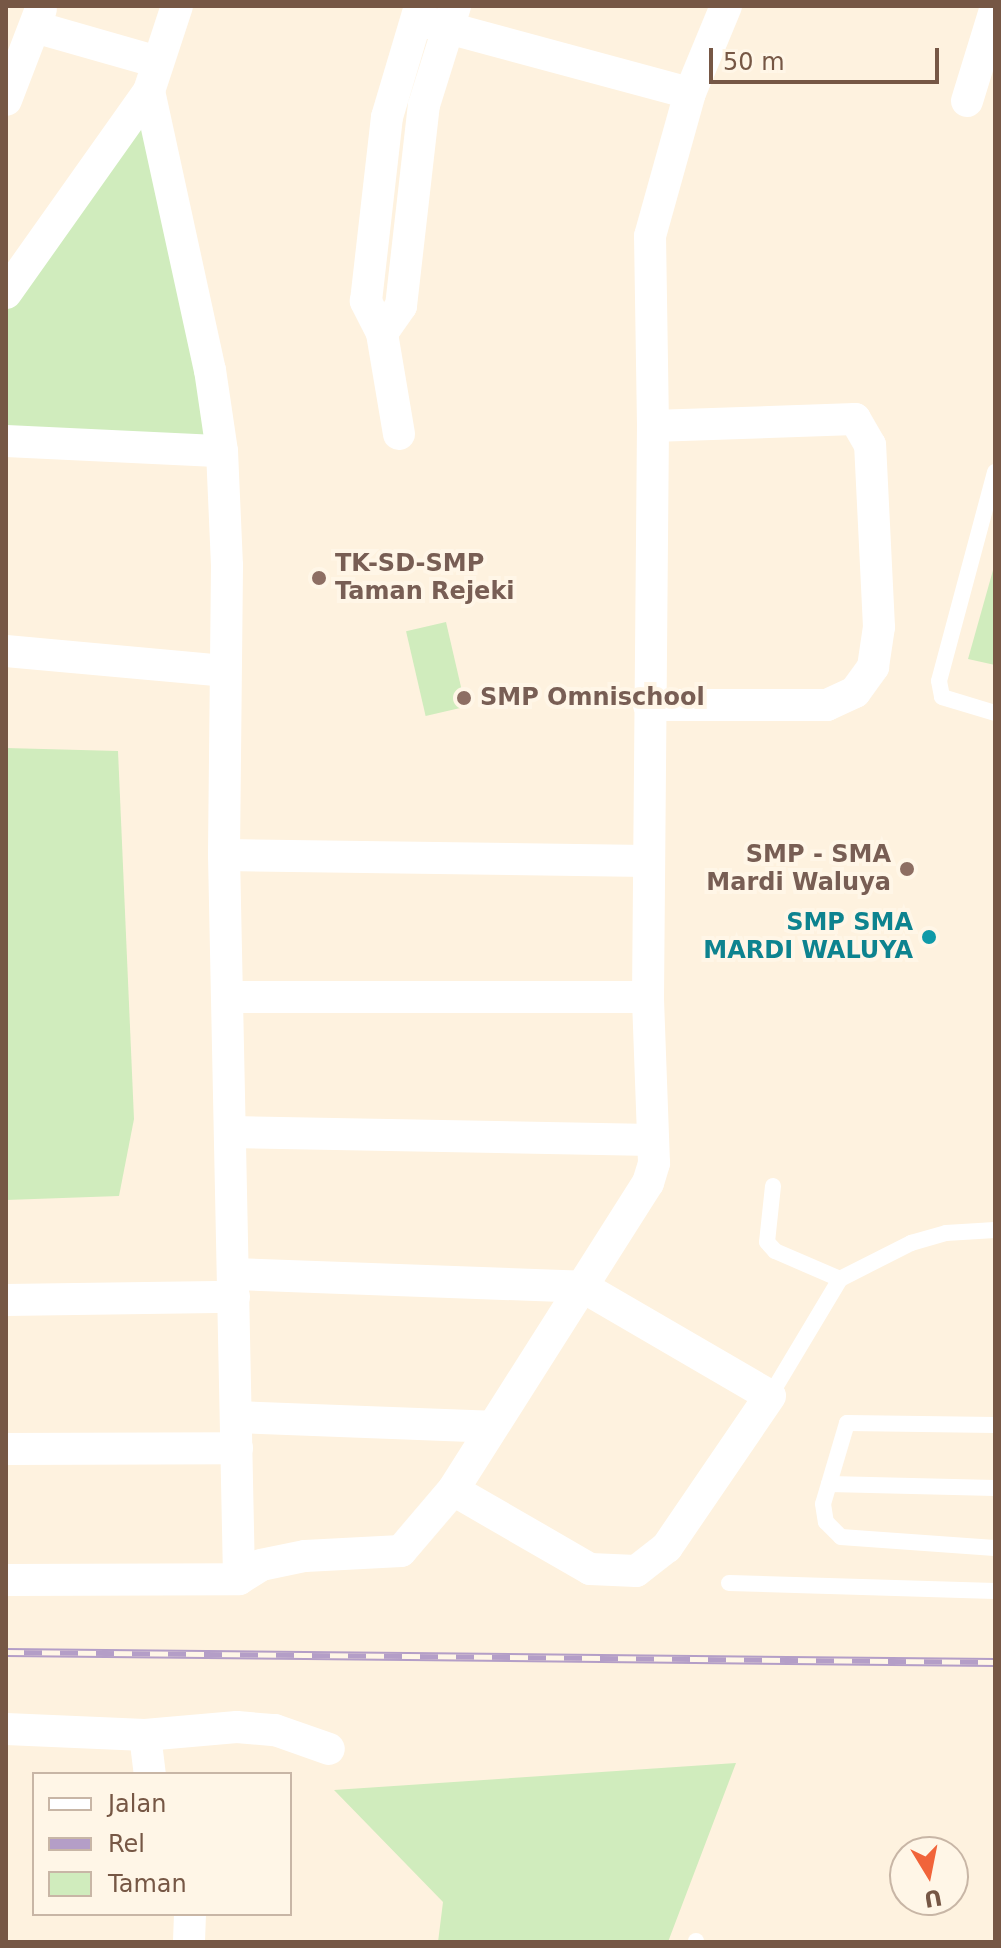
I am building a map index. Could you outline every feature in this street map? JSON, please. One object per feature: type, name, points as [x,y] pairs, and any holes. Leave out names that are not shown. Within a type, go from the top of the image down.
[{"type":"street","points":[[6,293],[154,77],[177,6]]},
{"type":"street","points":[[6,1580],[239,1579],[261,1565],[294,1558],[401,1551],[453,1490],[648,1183],[653,1140],[647,861],[653,426],[650,236],[690,93],[726,6]]},
{"type":"street","points":[[967,101],[995,10]]},
{"type":"street","points":[[399,434],[382,333],[366,301],[379,179],[399,64],[418,12],[450,18],[690,93]]},
{"type":"street","points":[[6,100],[38,17],[154,77]]},
{"type":"street","points":[[382,333],[401,306],[417,146],[450,18]]},
{"type":"street","points":[[154,77],[210,370],[222,451],[227,566],[224,855],[239,1579]]},
{"type":"street","points":[[649,705],[827,705],[855,692],[873,667],[879,627],[870,445],[855,419],[653,426]]},
{"type":"street","points":[[6,441],[222,451]]},
{"type":"street","points":[[6,651],[224,671]]},
{"type":"street","points":[[224,855],[647,861]]},
{"type":"street","points":[[229,997],[648,997]]},
{"type":"street","points":[[232,1132],[653,1140]]},
{"type":"street","points":[[6,1300],[234,1285],[583,1287],[770,1396],[667,1547],[636,1571],[590,1569],[453,1490]]},
{"type":"street","points":[[6,1449],[236,1433],[491,1427]]},
{"type":"street","points":[[6,1729],[145,1735],[237,1727],[275,1730],[329,1749]]},
{"type":"street","points":[[145,1735],[150,1772]]},
{"type":"street","points":[[189,1942],[190,1916]]},
{"type":"lane","points":[[995,472],[939,681],[942,697],[995,713]]},
{"type":"lane","points":[[773,1186],[767,1242],[775,1251],[840,1279]]},
{"type":"lane","points":[[770,1396],[840,1279],[867,1261],[911,1243],[946,1233],[995,1230]]},
{"type":"lane","points":[[995,1425],[847,1423],[829,1484],[824,1516],[841,1537],[995,1548]]},
{"type":"lane","points":[[829,1484],[995,1488]]},
{"type":"lane","points":[[729,1583],[995,1591]]},
{"type":"green space","points":[[149,91],[222,451],[6,441],[6,293]]},
{"type":"green space","points":[[995,563],[995,665],[968,659]]},
{"type":"green space","points":[[446,622],[466,707],[426,716],[406,631]]},
{"type":"green space","points":[[6,748],[118,751],[134,1119],[119,1196],[6,1200]]},
{"type":"green space","points":[[736,1763],[668,1942],[438,1942],[443,1902],[334,1790]]},
{"type":"railway","points":[[6,1652],[995,1662]]},
{"type":"place","name":"TK-SD-SMP Taman Rejeki","points":[[319,578]]},
{"type":"place","name":"SMP Omnischool","points":[[464,698]]},
{"type":"place","name":"SMP - SMA Mardi Waluya","points":[[907,869]]},
{"type":"place","name":"SMP SMA MARDI WALUYA","points":[[929,937]]}]
